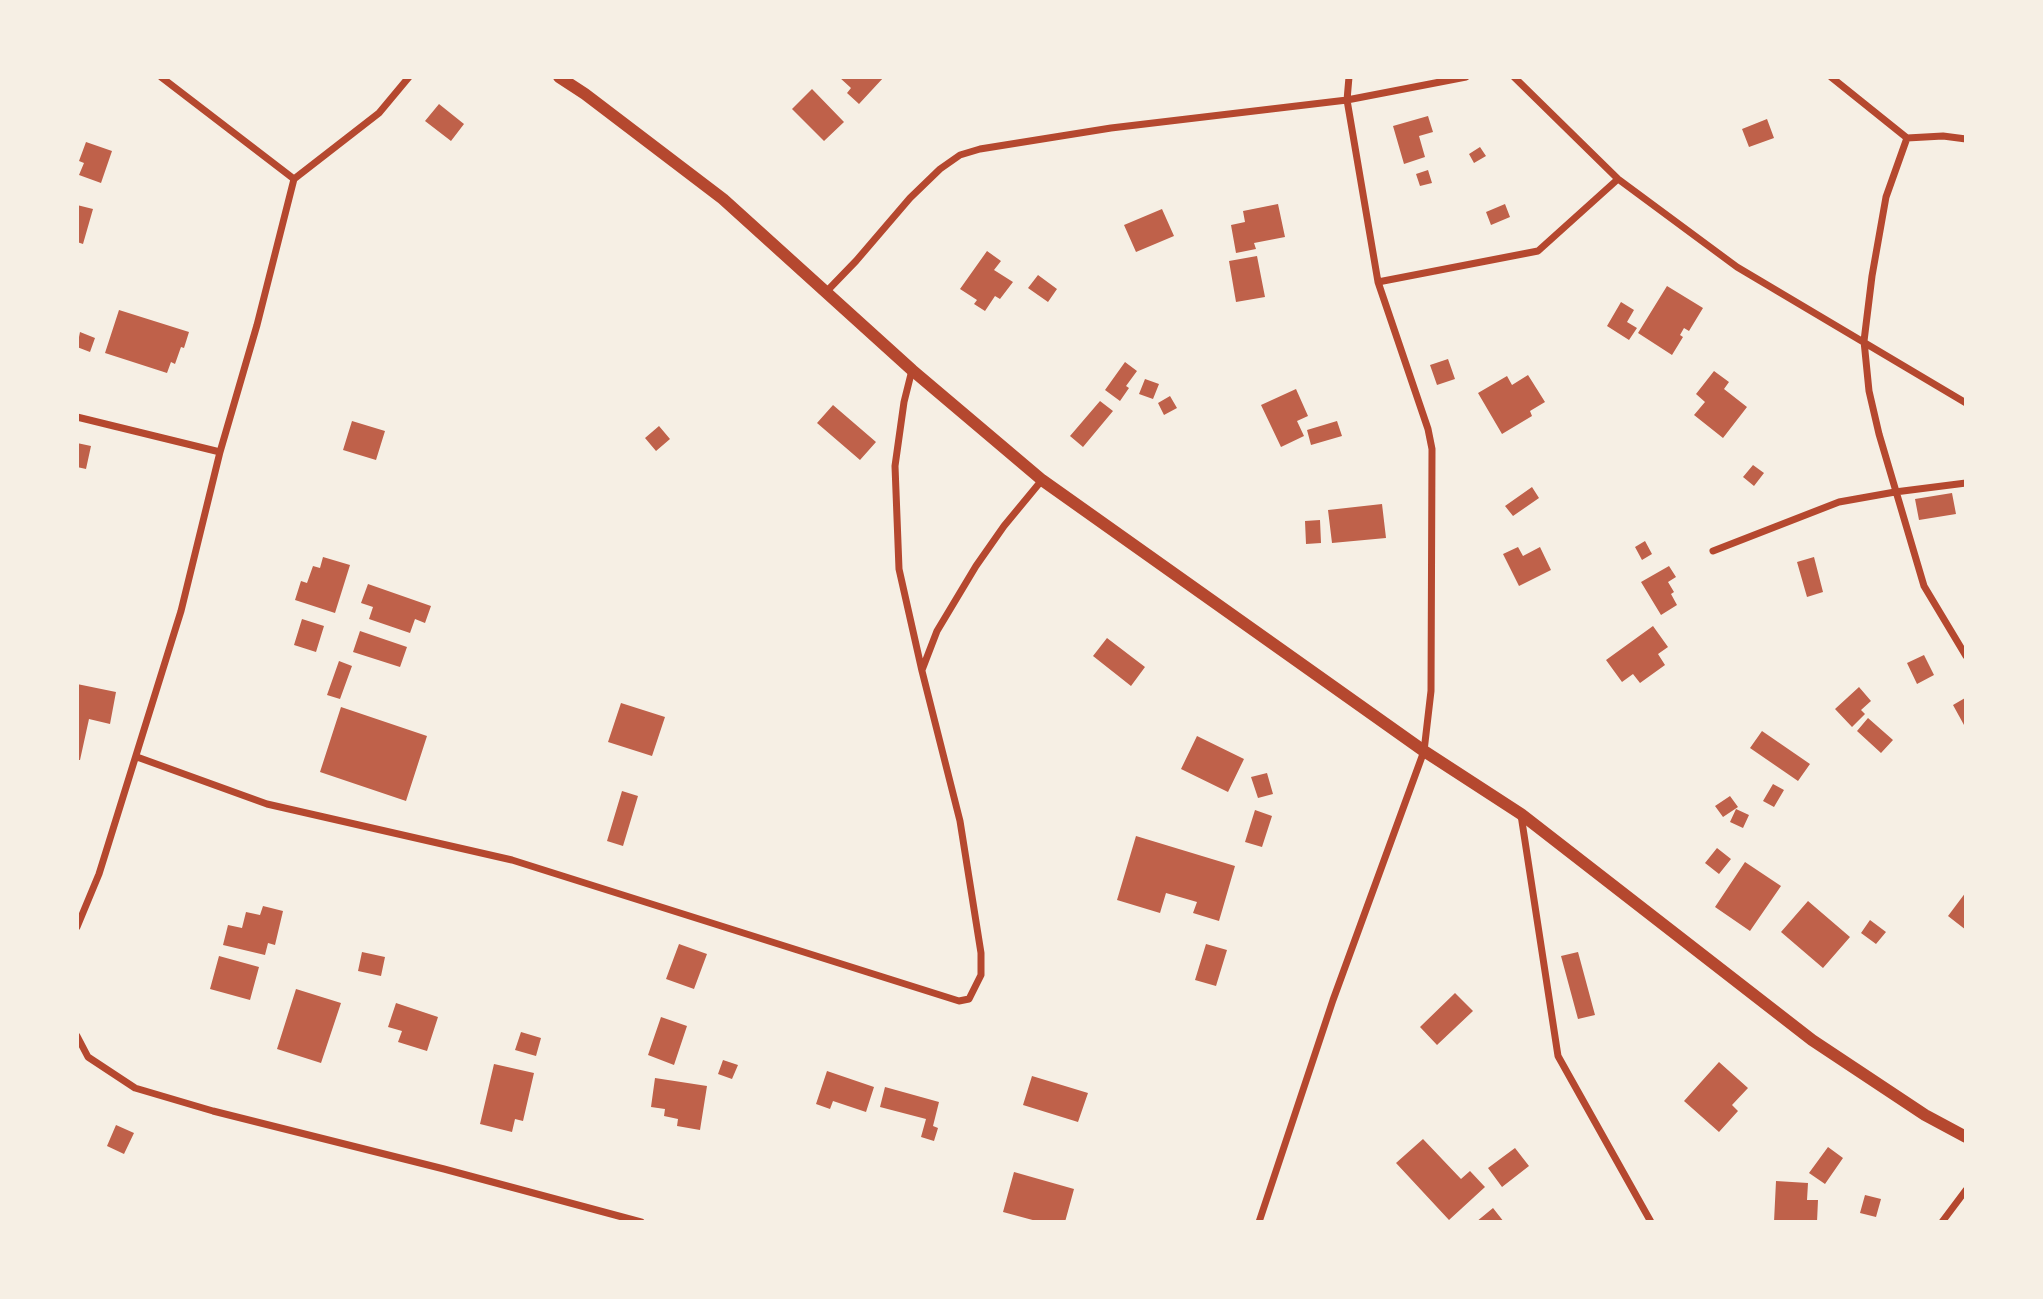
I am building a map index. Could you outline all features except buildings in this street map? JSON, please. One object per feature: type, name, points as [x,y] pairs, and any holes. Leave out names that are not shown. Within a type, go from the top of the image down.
[{"type":"street","points":[[161,77],[294,179]]},
{"type":"street","points":[[77,927],[99,874],[181,611],[220,452],[257,325],[294,179],[379,114],[409,77]]},
{"type":"street","points":[[559,77],[586,94],[723,200],[912,370],[1042,480],[1424,751],[1521,814],[1812,1040],[1926,1115],[1966,1137]]},
{"type":"street","points":[[1259,1222],[1333,1000],[1424,751],[1431,691],[1432,449],[1428,429],[1378,282],[1347,100],[1349,77]]},
{"type":"street","points":[[827,291],[910,198],[960,155],[980,149],[1111,128],[1347,100],[1466,77]]},
{"type":"street","points":[[1514,77],[1618,179],[1737,267],[1966,403]]},
{"type":"street","points":[[1831,77],[1907,138],[1943,136],[1966,139]]},
{"type":"street","points":[[1907,138],[1886,197],[1872,276],[1864,341],[1869,391],[1895,492],[1924,586],[1966,656]]},
{"type":"street","points":[[1378,282],[1538,251],[1618,179]]},
{"type":"street","points":[[137,757],[267,804],[512,860],[959,1002],[969,999],[981,975],[981,953],[960,821],[899,569],[895,466],[904,402],[912,370]]},
{"type":"street","points":[[77,417],[220,452]]},
{"type":"street","points":[[922,671],[937,631],[976,566],[1004,526],[1042,480]]},
{"type":"street","points":[[1713,551],[1839,502],[1966,483]]},
{"type":"street","points":[[1521,814],[1558,1056],[1651,1222]]},
{"type":"street","points":[[77,1036],[88,1057],[135,1088],[213,1111],[642,1222]]},
{"type":"street","points":[[1942,1222],[1966,1190]]}]
